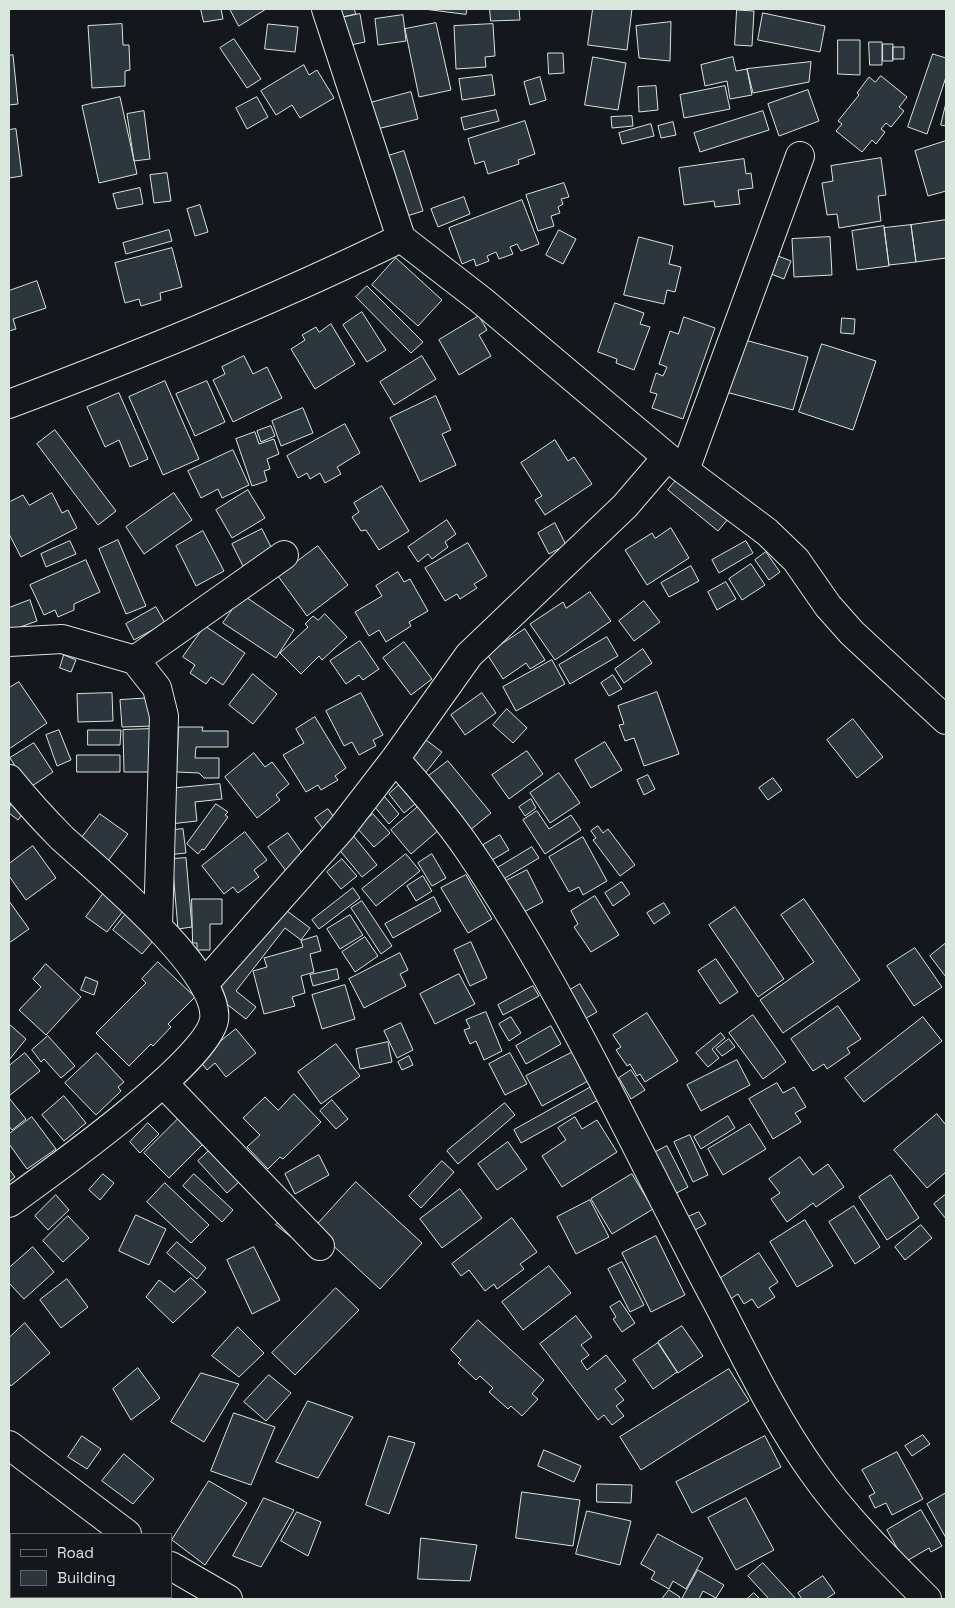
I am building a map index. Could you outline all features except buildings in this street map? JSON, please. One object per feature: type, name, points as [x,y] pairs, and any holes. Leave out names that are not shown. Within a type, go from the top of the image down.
[{"type":"street","points":[[326,9],[400,238],[481,300],[676,464],[778,542],[796,560],[828,606],[852,633],[946,720]]},
{"type":"street","points":[[204,984],[341,829],[395,759],[469,655],[625,506],[676,464],[800,156]]},
{"type":"street","points":[[9,404],[120,362],[306,285],[400,238]]},
{"type":"street","points":[[136,660],[284,555]]},
{"type":"street","points":[[9,642],[62,639],[136,660],[157,688],[164,716],[158,927]]},
{"type":"street","points":[[395,759],[432,801],[467,848],[580,1037],[674,1223],[782,1425],[837,1504],[927,1599]]},
{"type":"street","points":[[9,779],[38,814],[158,927],[204,984],[215,1011],[208,1035],[163,1084],[112,1126],[9,1202]]},
{"type":"street","points":[[163,1084],[320,1246]]},
{"type":"street","points":[[9,1445],[126,1533]]},
{"type":"street","points":[[172,1567],[228,1599]]}]
